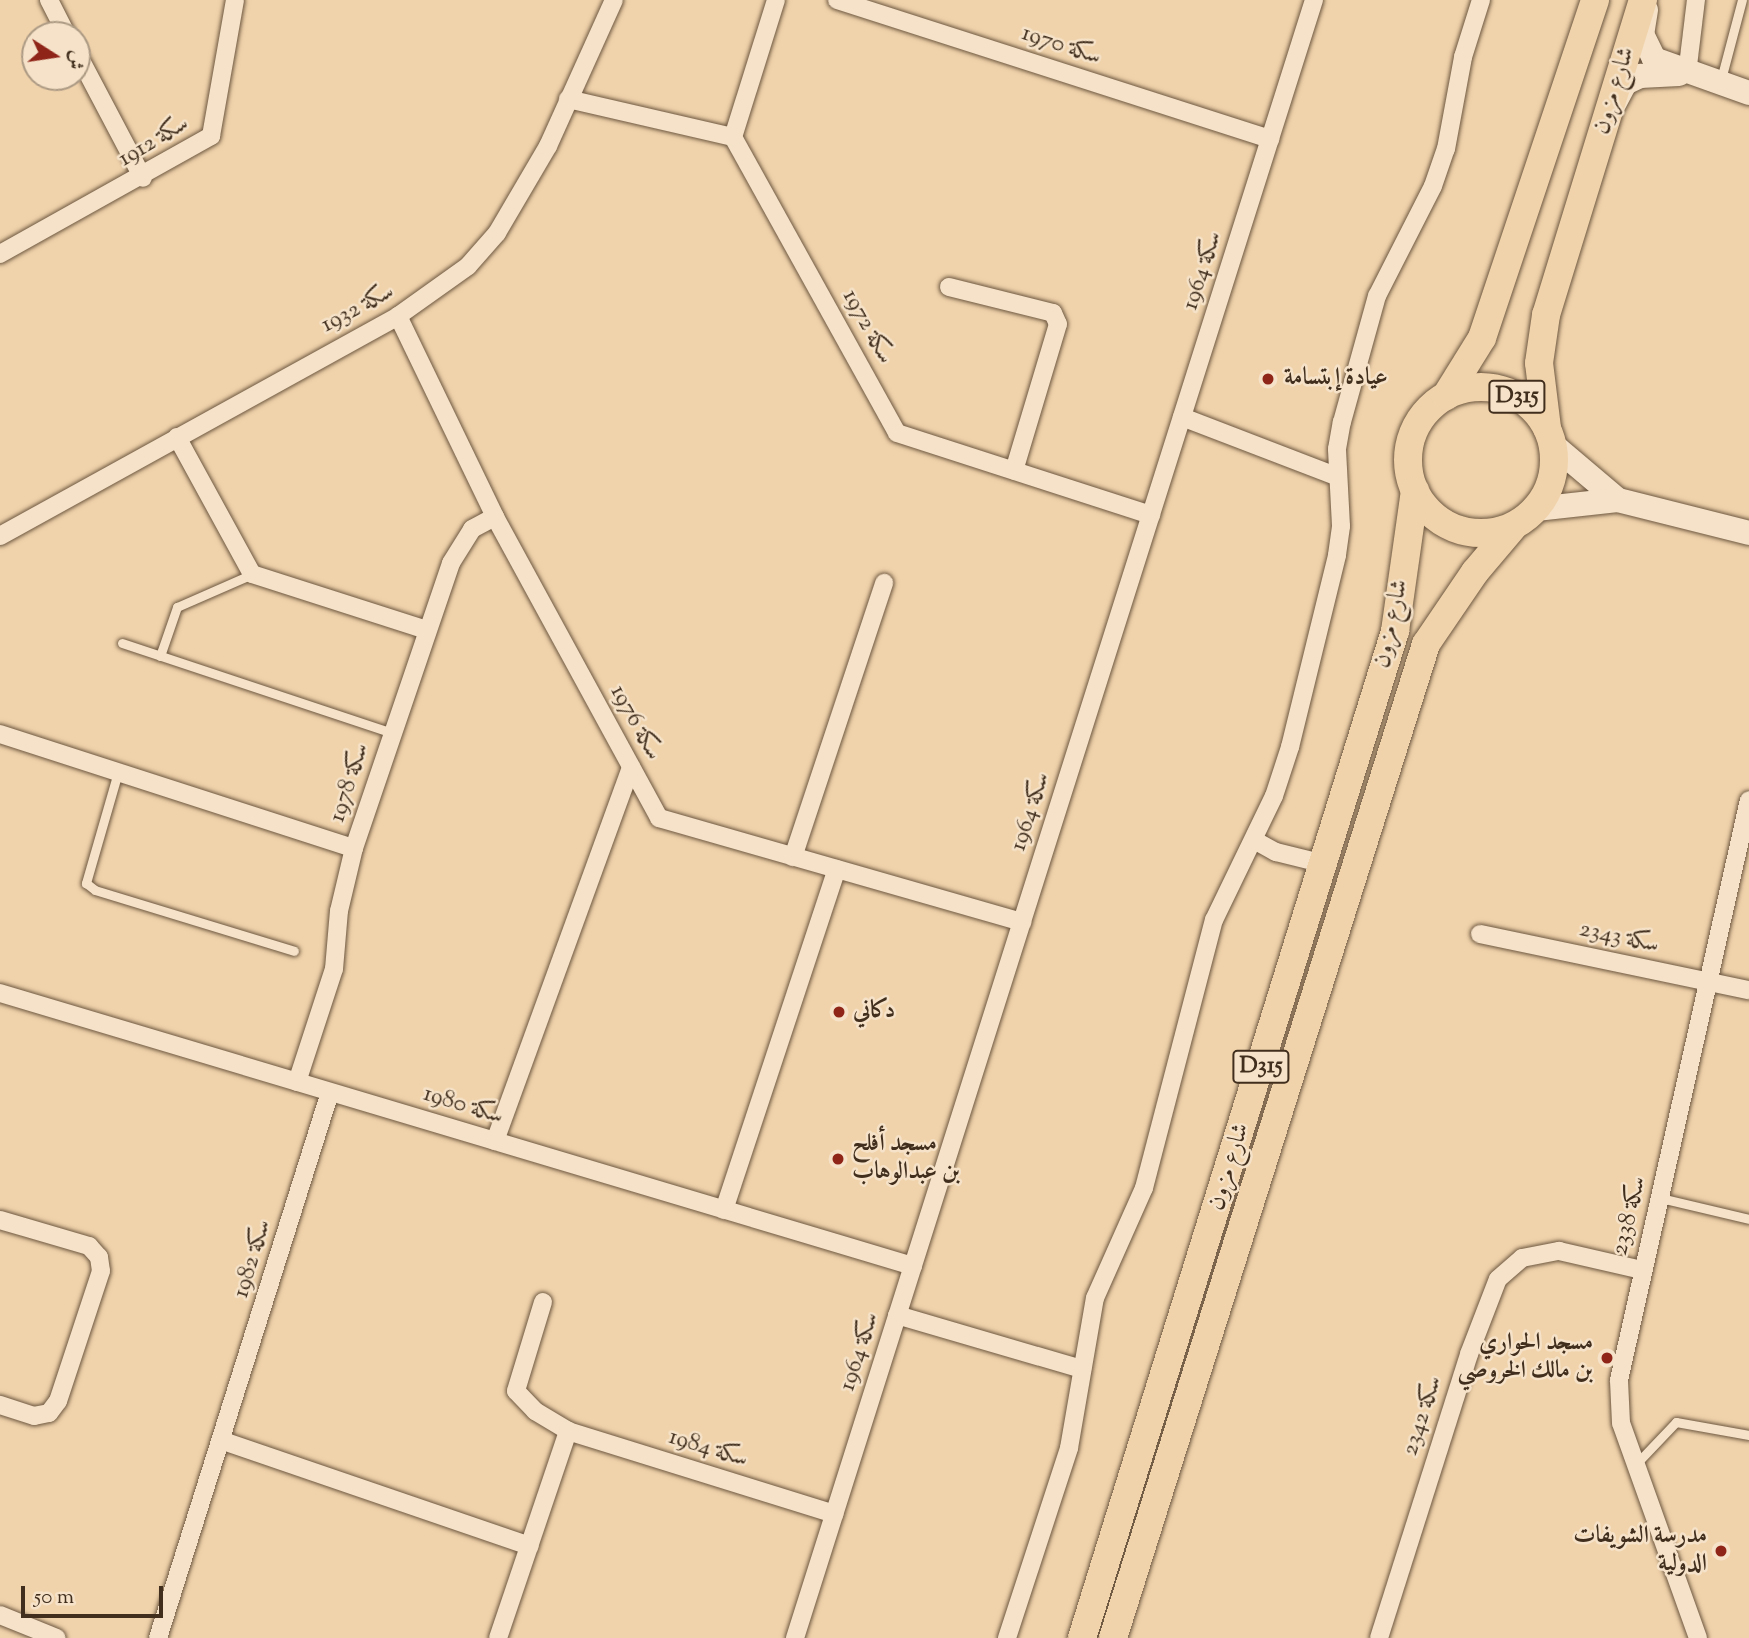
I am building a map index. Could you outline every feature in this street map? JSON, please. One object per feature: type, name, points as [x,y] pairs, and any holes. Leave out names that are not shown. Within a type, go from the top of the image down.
[{"type":"main road","name":"شارع مزون","points":[[1446,396],[1482,338],[1595,0]]},
{"type":"main road","name":"شارع مزون","points":[[1550,436],[1539,363],[1546,315],[1605,121],[1646,0]]},
{"type":"main road","name":"D315","points":[[1415,490],[1409,458],[1416,427],[1446,396],[1469,388],[1492,388],[1514,395],[1533,409],[1550,436],[1551,479],[1536,509],[1513,527]]},
{"type":"main road","name":"شارع مزون","points":[[1082,1638],[1325,864],[1395,631],[1415,490]]},
{"type":"main road","points":[[1415,490],[1427,510],[1456,528],[1490,533],[1513,527]]},
{"type":"main road","name":"شارع مزون","points":[[1113,1638],[1426,644],[1475,572],[1513,527]]},
{"type":"street","points":[[49,0],[60,21]]},
{"type":"street","name":"سكة 1912","points":[[0,254],[143,178],[211,136],[235,0]]},
{"type":"street","name":"سكة 1932","points":[[0,537],[398,316],[452,280],[497,233],[548,146],[614,0]]},
{"type":"street","points":[[568,99],[733,137],[776,0]]},
{"type":"street","name":"سكة 1970","points":[[837,0],[1270,139]]},
{"type":"street","name":"سكة 1964","points":[[795,1638],[1314,0]]},
{"type":"street","points":[[1007,1638],[1069,1448],[1099,1283],[1144,1188],[1214,920],[1254,840],[1290,747],[1334,568],[1340,526],[1336,476],[1342,422],[1369,319],[1446,149],[1463,57],[1481,0]]},
{"type":"street","points":[[1646,0],[1642,34],[1654,59],[1687,74],[1749,93]]},
{"type":"street","points":[[1687,74],[1696,0]]},
{"type":"street","points":[[1605,121],[1625,83],[1661,73],[1687,74]]},
{"type":"street","points":[[91,80],[143,178]]},
{"type":"street","name":"سكة 1972","points":[[733,137],[897,433],[1151,515]]},
{"type":"street","points":[[949,286],[1053,313],[1058,324],[1014,471]]},
{"type":"street","name":"سكة 1976","points":[[398,316],[495,517],[659,818],[1022,922]]},
{"type":"street","points":[[1182,417],[1336,476]]},
{"type":"street","points":[[1550,436],[1618,500]]},
{"type":"street","points":[[177,437],[252,574],[426,630]]},
{"type":"street","points":[[1536,509],[1618,500],[1749,534]]},
{"type":"street","name":"سكة 1978","points":[[0,734],[354,848],[426,630],[460,543],[472,529],[495,517]]},
{"type":"street","points":[[793,857],[884,583]]},
{"type":"street","points":[[495,1141],[631,767]]},
{"type":"street","name":"سكة 2338","points":[[1698,1638],[1635,1466],[1618,1404],[1642,1270],[1710,982],[1749,800]]},
{"type":"street","points":[[1254,840],[1276,852],[1325,864]]},
{"type":"street","points":[[297,1082],[334,969],[338,921],[354,848]]},
{"type":"street","points":[[724,1210],[837,869]]},
{"type":"street","name":"سكة 2343","points":[[1480,934],[1749,990]]},
{"type":"street","name":"سكة 1980","points":[[0,993],[913,1266]]},
{"type":"street","name":"سكة 1982","points":[[158,1638],[223,1441],[330,1092]]},
{"type":"street","points":[[0,1220],[89,1246],[99,1257],[101,1271],[58,1401],[49,1413],[34,1416],[0,1405]]},
{"type":"street","name":"سكة 2342","points":[[1379,1638],[1469,1354],[1498,1279],[1522,1258],[1559,1251],[1642,1270]]},
{"type":"street","name":"سكة 1984","points":[[544,1302],[516,1391],[535,1411],[568,1431],[834,1514]]},
{"type":"street","points":[[897,1315],[1082,1370]]},
{"type":"street","points":[[498,1638],[568,1431]]},
{"type":"street","points":[[223,1441],[529,1546]]},
{"type":"street","points":[[0,1615],[57,1638]]},
{"type":"lane","points":[[1720,84],[1742,0]]},
{"type":"lane","points":[[160,656],[177,607],[252,574]]},
{"type":"lane","points":[[121,643],[392,733]]},
{"type":"lane","points":[[118,772],[86,883],[96,890],[293,951]]},
{"type":"lane","points":[[1660,1198],[1749,1219]]},
{"type":"lane","points":[[1635,1466],[1676,1422],[1749,1435]]},
{"type":"place","name":"عيادة إبتسامة","points":[[1268,379]]},
{"type":"place","name":"دكاني","points":[[839,1012]]},
{"type":"place","name":"مسجد أفلح بن عبدالوهاب","points":[[838,1159]]},
{"type":"place","name":"مسجد الحواري بن مالك الخروصي","points":[[1607,1358]]},
{"type":"place","name":"مدرسة الشويفات الدولية","points":[[1721,1551]]}]
